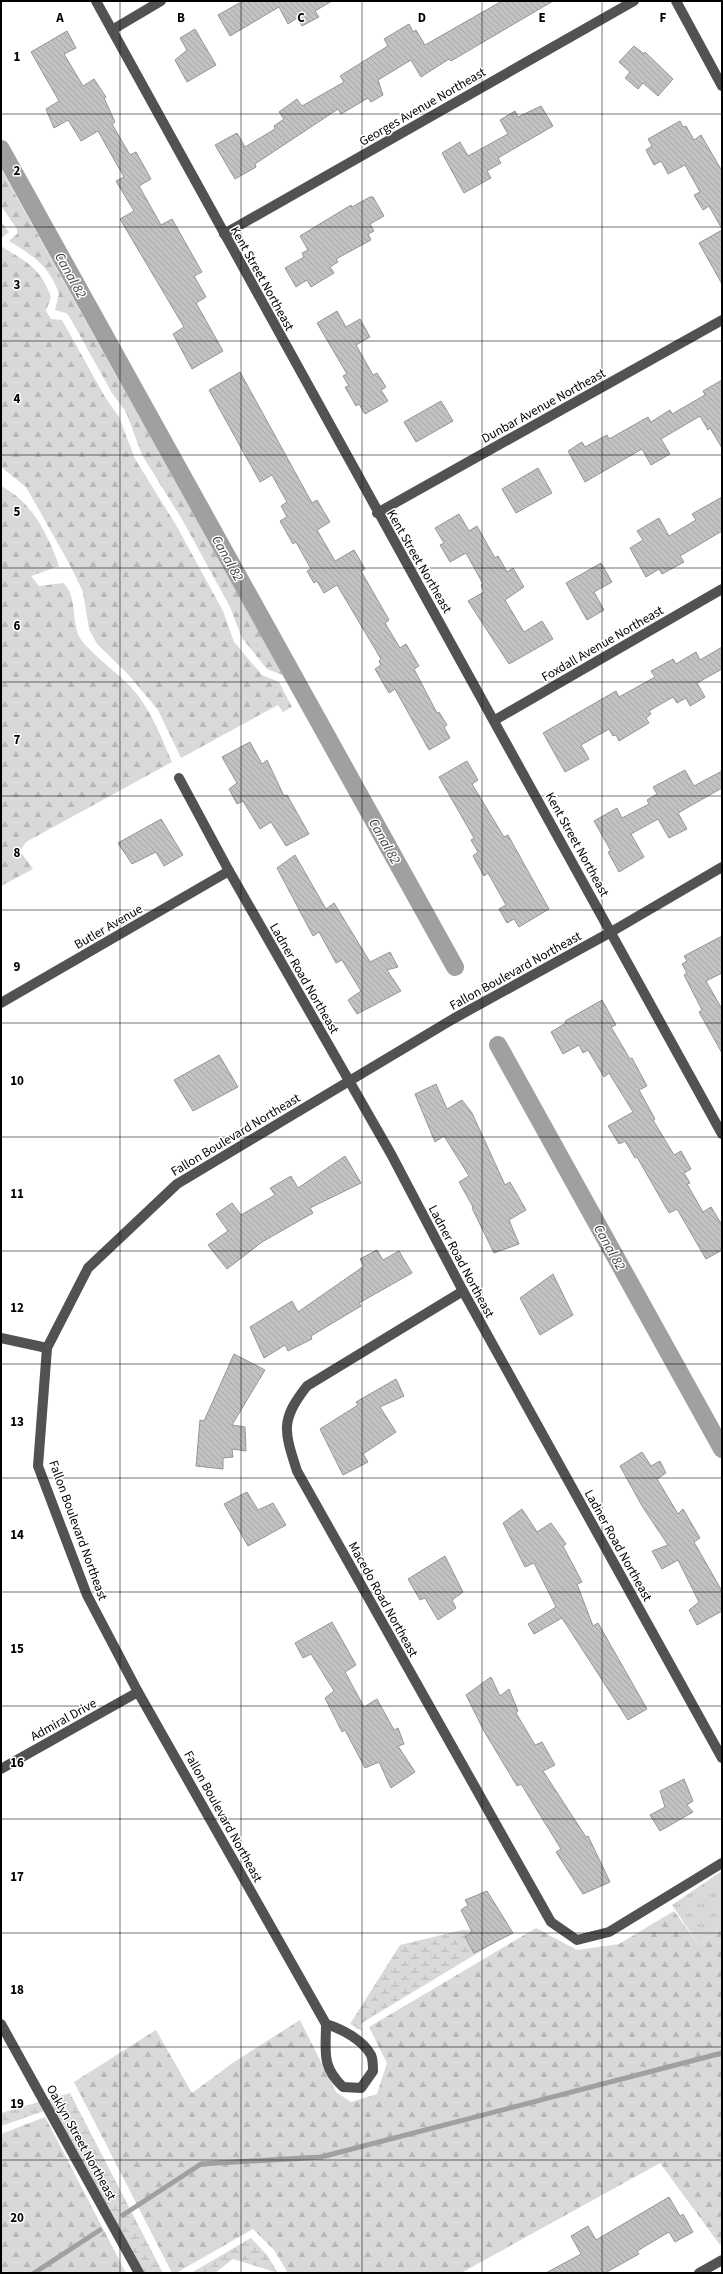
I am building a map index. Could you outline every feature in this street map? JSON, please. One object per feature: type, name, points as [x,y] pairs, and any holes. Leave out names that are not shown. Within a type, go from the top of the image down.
[{"type":"street","name":"Kent Street Northeast","points":[[96,1],[377,513],[495,720],[722,1134]]},
{"type":"street","points":[[112,30],[162,1]]},
{"type":"street","name":"Georges Avenue Northeast","points":[[224,234],[634,1]]},
{"type":"street","points":[[676,1],[722,86]]},
{"type":"street","name":"Dunbar Avenue Northeast","points":[[377,513],[722,320]]},
{"type":"street","name":"Foxdall Avenue Northeast","points":[[495,720],[722,589]]},
{"type":"street","name":"Ladner Road Northeast","points":[[179,778],[228,872],[391,1154],[463,1292],[722,1758]]},
{"type":"street","name":"Fallon Boulevard Northeast","points":[[326,2024],[337,2027],[358,2040],[371,2055],[373,2071],[361,2088],[343,2087],[331,2076],[326,2061],[326,2024],[138,1692],[87,1595],[38,1466],[47,1348],[88,1268],[177,1184],[349,1080],[484,1001],[611,932],[722,866]]},
{"type":"street","name":"Butler Avenue","points":[[1,1003],[228,872]]},
{"type":"street","name":"Macedo Road Northeast","points":[[463,1292],[307,1386],[292,1404],[287,1420],[287,1439],[296,1471],[551,1922],[576,1940],[609,1932],[722,1863]]},
{"type":"street","points":[[1,1338],[47,1348]]},
{"type":"street","name":"Admiral Drive","points":[[1,1769],[138,1692]]},
{"type":"street","name":"Oaklyn Street Northeast","points":[[1,2024],[139,2273]]},
{"type":"street","points":[[699,2273],[722,2260]]},
{"type":"green space","points":[[1,169],[283,675],[267,669],[242,638],[230,607],[183,521],[142,455],[126,412],[112,393],[69,316],[66,313],[55,310],[59,294],[51,276],[40,263],[26,251],[9,241],[17,234],[17,229],[1,206]]},
{"type":"green space","points":[[1,222],[9,232],[1,238]]},
{"type":"green space","points":[[1,246],[25,261],[42,279],[51,297],[46,311],[51,319],[62,320],[105,397],[119,417],[135,459],[176,525],[223,611],[234,642],[262,675],[279,682],[292,707],[283,712],[278,705],[181,758],[158,710],[127,673],[97,644],[89,629],[83,592],[70,565],[26,487],[1,467]]},
{"type":"green space","points":[[1,486],[12,492],[30,509],[50,542],[59,566],[31,576],[39,586],[63,583],[68,588],[73,602],[77,632],[80,638],[89,649],[129,685],[143,702],[154,721],[172,762],[26,842],[20,851],[33,869],[1,886]]},
{"type":"green space","points":[[722,1871],[722,1926],[699,1945],[672,1905]]},
{"type":"green space","points":[[674,1911],[699,1945],[722,1926],[722,2243],[720,2245],[660,2163],[461,2273],[288,2273],[274,2250],[253,2229],[176,2273],[172,2273],[74,2082],[156,2030],[192,2093],[234,2062],[300,2020],[336,2092],[351,2102],[377,2094],[387,2063],[369,2027],[536,1928],[577,1950],[619,1944]]},
{"type":"green space","points":[[462,1930],[511,1933],[365,2021],[361,2024],[362,2031],[350,2024],[400,1945]]},
{"type":"green space","points":[[70,2093],[163,2273],[135,2273],[47,2110],[1,2126],[1,2113]]},
{"type":"green space","points":[[45,2117],[126,2273],[1,2273],[1,2134]]},
{"type":"green space","points":[[251,2238],[267,2255],[278,2273],[233,2259],[215,2273],[191,2273]]},
{"type":"building","points":[[243,1],[332,1],[315,11],[319,17],[302,26],[297,18],[288,24],[279,7],[230,36],[218,15]]},
{"type":"building","points":[[502,1],[553,1],[451,61],[449,59],[421,77],[411,60],[378,80],[383,95],[371,102],[368,98],[341,114],[338,109],[255,164],[256,167],[235,179],[215,145],[237,133],[245,147],[275,129],[274,126],[284,119],[279,112],[297,99],[302,106],[344,82],[340,76],[388,46],[384,39],[409,24],[413,32],[416,30],[425,45]]},
{"type":"building","points":[[195,29],[216,65],[187,82],[175,60],[187,50],[180,38]]},
{"type":"building","points":[[67,31],[76,48],[64,54],[83,86],[94,79],[106,97],[104,98],[115,122],[112,124],[130,155],[136,152],[151,179],[139,186],[161,225],[172,219],[202,272],[194,276],[206,297],[196,303],[223,351],[192,369],[173,334],[184,327],[120,219],[134,211],[116,181],[124,177],[98,131],[81,141],[68,120],[54,128],[46,109],[59,101],[31,52]]},
{"type":"building","points":[[634,46],[644,54],[645,52],[673,79],[658,96],[643,83],[638,89],[625,78],[630,72],[619,62]]},
{"type":"building","points":[[541,106],[553,126],[498,158],[501,163],[487,171],[491,178],[464,193],[442,153],[460,142],[468,156],[508,134],[500,120],[515,111],[518,117]]},
{"type":"building","points":[[680,121],[683,127],[686,126],[694,140],[701,135],[722,171],[722,229],[709,206],[703,210],[694,195],[700,192],[685,165],[668,174],[661,161],[654,165],[646,150],[652,146],[648,139]]},
{"type":"building","points":[[370,197],[373,197],[384,216],[370,224],[374,231],[368,234],[371,240],[336,259],[338,262],[330,267],[334,273],[311,287],[307,280],[296,287],[285,268],[304,257],[302,253],[308,250],[300,236],[351,205],[352,207]]},
{"type":"building","points":[[722,230],[722,284],[699,243]]},
{"type":"building","points":[[337,311],[346,327],[360,319],[370,337],[356,345],[373,375],[377,373],[386,387],[381,390],[388,401],[365,414],[359,404],[356,406],[345,387],[349,386],[343,376],[347,374],[317,323]]},
{"type":"building","points":[[240,372],[312,503],[317,500],[330,522],[317,530],[335,561],[354,550],[365,569],[361,571],[389,620],[385,623],[400,648],[406,644],[419,666],[414,669],[437,713],[439,712],[447,725],[444,727],[450,738],[429,750],[395,689],[389,693],[375,669],[381,665],[379,661],[381,659],[337,585],[324,593],[317,581],[314,583],[307,571],[311,569],[296,542],[293,544],[280,521],[287,517],[281,506],[287,502],[272,475],[260,482],[209,390]]},
{"type":"building","points":[[722,380],[722,448],[710,428],[708,430],[700,416],[661,439],[670,454],[651,465],[642,449],[585,482],[568,451],[582,442],[585,447],[607,435],[609,439],[648,417],[651,422],[670,410],[672,414],[705,395],[703,391]]},
{"type":"building","points":[[441,401],[453,421],[416,442],[404,422]]},
{"type":"building","points":[[538,468],[552,493],[516,513],[502,489]]},
{"type":"building","points":[[722,497],[722,531],[680,556],[684,562],[662,574],[659,569],[646,577],[630,548],[643,540],[637,531],[659,518],[669,536],[696,520],[692,514]]},
{"type":"building","points":[[459,514],[469,531],[477,526],[495,558],[498,556],[507,572],[513,568],[524,587],[505,600],[524,632],[542,621],[553,639],[509,664],[468,601],[484,592],[481,585],[483,584],[466,553],[450,562],[440,545],[444,543],[435,528]]},
{"type":"building","points":[[601,563],[612,582],[594,592],[604,610],[587,620],[566,583]]},
{"type":"building","points":[[722,647],[722,669],[697,683],[705,697],[690,706],[686,698],[677,703],[673,697],[649,711],[651,714],[646,718],[649,723],[619,741],[616,735],[613,736],[609,729],[581,745],[589,759],[565,772],[543,733],[616,691],[619,697],[655,677],[651,671],[673,659],[676,664],[696,652],[700,660]]},
{"type":"building","points":[[250,742],[262,764],[267,760],[284,796],[287,795],[309,834],[286,846],[271,822],[260,829],[243,801],[237,804],[229,789],[237,783],[222,757]]},
{"type":"building","points":[[467,761],[478,780],[472,784],[504,837],[508,835],[549,909],[519,927],[514,919],[507,923],[499,909],[506,905],[488,873],[484,876],[473,856],[478,852],[471,840],[474,838],[439,777]]},
{"type":"building","points":[[685,770],[694,786],[722,771],[722,788],[678,813],[687,829],[669,838],[658,819],[631,834],[644,857],[619,872],[608,852],[611,851],[594,821],[617,808],[622,818],[649,804],[647,800],[657,794],[653,787]]},
{"type":"building","points":[[161,819],[183,855],[164,866],[156,852],[132,864],[118,843]]},
{"type":"building","points":[[295,855],[326,909],[334,903],[370,962],[390,952],[398,967],[387,970],[401,991],[357,1014],[348,1000],[361,991],[342,960],[336,963],[319,932],[313,936],[277,868]]},
{"type":"building","points":[[722,936],[722,973],[706,981],[722,1009],[722,1053],[699,1012],[702,1010],[684,975],[687,973],[682,964],[687,961],[684,956]]},
{"type":"building","points":[[602,1000],[616,1025],[611,1027],[630,1059],[632,1058],[647,1086],[639,1090],[655,1119],[653,1120],[674,1155],[681,1151],[691,1169],[684,1173],[690,1183],[687,1184],[703,1212],[711,1207],[722,1225],[722,1250],[706,1259],[677,1209],[669,1213],[637,1157],[635,1158],[625,1141],[619,1144],[608,1126],[633,1112],[609,1073],[604,1077],[588,1050],[583,1053],[579,1045],[563,1054],[551,1032],[566,1023],[565,1021]]},
{"type":"building","points":[[219,1055],[238,1087],[193,1111],[174,1080]]},
{"type":"building","points":[[436,1084],[447,1109],[462,1100],[472,1113],[505,1185],[510,1182],[526,1210],[509,1220],[519,1244],[494,1253],[472,1208],[473,1207],[459,1182],[469,1176],[444,1136],[435,1142],[415,1094]]},
{"type":"building","points":[[345,1156],[361,1183],[310,1208],[313,1213],[262,1242],[227,1269],[208,1245],[228,1231],[216,1214],[232,1203],[241,1215],[275,1195],[270,1188],[291,1176],[298,1188]]},
{"type":"building","points":[[377,1250],[383,1260],[399,1251],[412,1273],[359,1303],[361,1306],[311,1336],[312,1339],[288,1351],[285,1345],[264,1358],[250,1327],[292,1301],[298,1312],[364,1266],[360,1259]]},
{"type":"building","points":[[553,1274],[573,1315],[540,1335],[520,1298]]},
{"type":"building","points":[[234,1354],[265,1370],[232,1425],[245,1427],[246,1451],[232,1449],[233,1457],[223,1458],[223,1469],[196,1466],[200,1420],[204,1421]]},
{"type":"building","points":[[396,1379],[404,1396],[380,1407],[396,1432],[363,1454],[368,1462],[343,1475],[320,1429],[358,1405],[356,1402]]},
{"type":"building","points":[[642,1452],[651,1466],[660,1461],[666,1473],[657,1479],[678,1514],[683,1509],[700,1538],[694,1542],[722,1591],[722,1611],[697,1625],[689,1610],[699,1602],[678,1560],[662,1569],[652,1551],[668,1545],[642,1506],[620,1466]]},
{"type":"building","points":[[247,1492],[258,1510],[273,1503],[286,1525],[248,1546],[224,1504]]},
{"type":"building","points":[[522,1509],[537,1532],[551,1523],[566,1544],[563,1546],[582,1582],[577,1584],[593,1626],[598,1623],[647,1709],[628,1720],[562,1618],[534,1634],[528,1624],[556,1607],[534,1563],[525,1567],[503,1523]]},
{"type":"building","points":[[445,1556],[463,1592],[452,1600],[456,1608],[438,1620],[425,1598],[420,1600],[408,1579]]},
{"type":"building","points":[[332,1622],[356,1665],[345,1672],[364,1707],[377,1699],[394,1730],[398,1728],[404,1744],[398,1746],[415,1772],[391,1788],[379,1762],[365,1768],[345,1730],[342,1732],[325,1698],[334,1691],[311,1654],[303,1658],[295,1643]]},
{"type":"building","points":[[491,1677],[500,1696],[509,1689],[518,1711],[516,1713],[535,1745],[542,1742],[555,1765],[543,1771],[586,1837],[588,1836],[610,1882],[583,1894],[556,1852],[561,1849],[521,1784],[517,1786],[484,1731],[466,1695]]},
{"type":"building","points":[[684,1779],[693,1801],[687,1805],[693,1812],[660,1831],[650,1815],[665,1807],[660,1791]]},
{"type":"building","points":[[487,1891],[513,1933],[474,1953],[465,1937],[472,1932],[461,1910],[468,1905],[465,1900]]},
{"type":"building","points":[[669,2197],[680,2216],[683,2214],[693,2232],[675,2242],[669,2232],[637,2251],[639,2254],[605,2273],[546,2273],[581,2254],[571,2236],[588,2226],[596,2240]]},
{"type":"waterway","name":"Canal 82","points":[[1,149],[455,967]]},
{"type":"waterway","name":"Canal 82","points":[[498,1045],[722,1449]]},
{"type":"waterway","points":[[123,2215],[201,2164],[321,2157],[722,2053]]},
{"type":"waterway","points":[[34,2273],[100,2230]]}]
